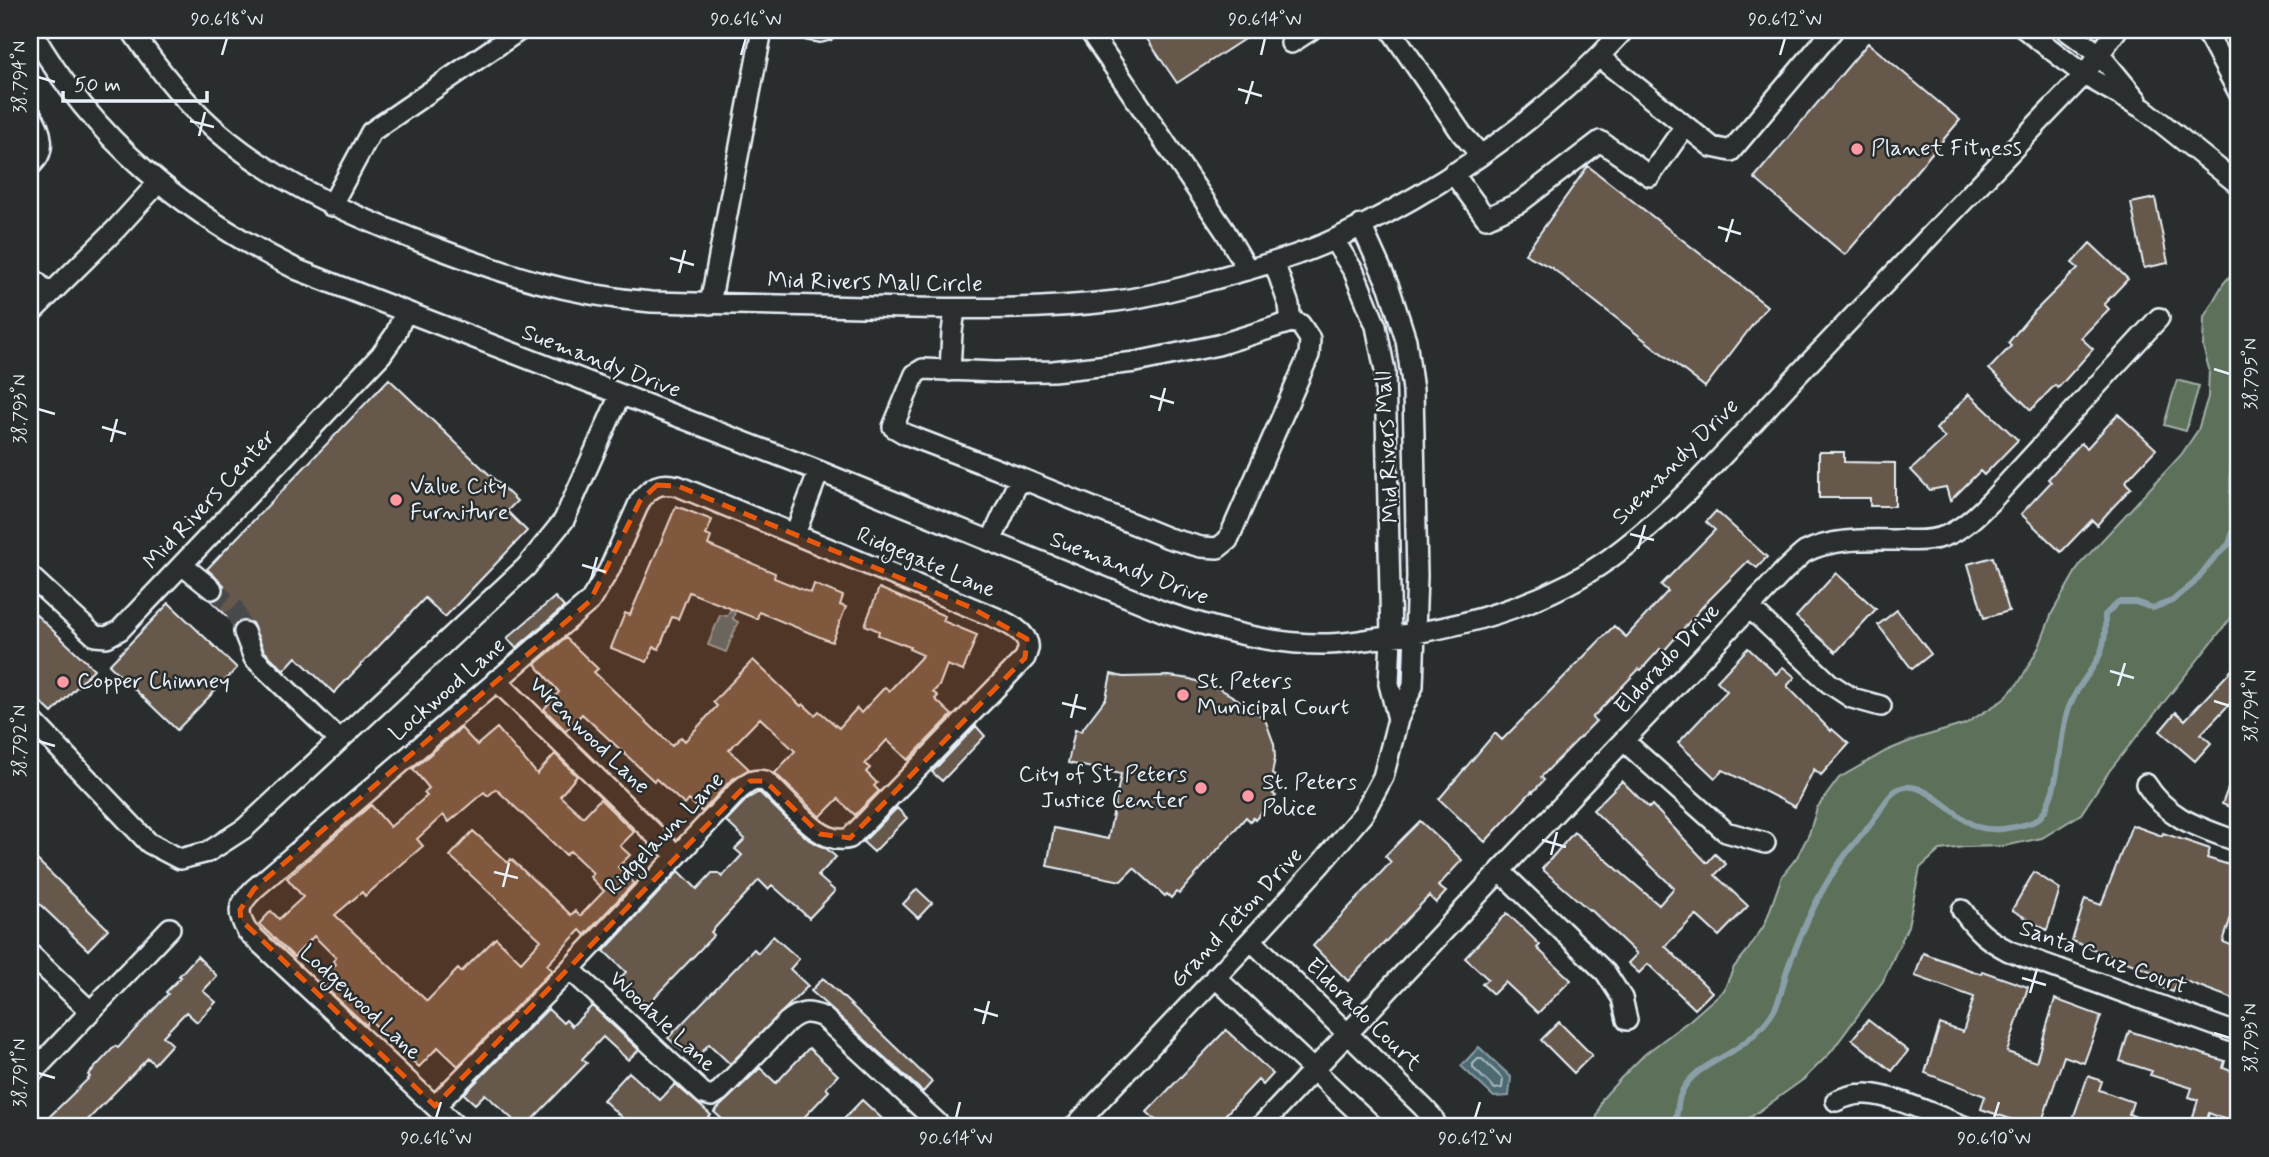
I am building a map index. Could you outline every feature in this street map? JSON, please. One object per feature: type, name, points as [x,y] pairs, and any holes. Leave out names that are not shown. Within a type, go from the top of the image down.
[{"type":"street","name":"Suemandy Drive","points":[[31,30],[52,65],[90,113],[158,183],[211,222],[257,250],[298,270],[819,471],[1164,612],[1216,628],[1284,641],[1326,645],[1462,625],[1528,602],[1583,576],[1630,542],[1690,489],[2084,75],[2117,30]]},
{"type":"street","name":"Mid Rivers Mall Circle","points":[[131,30],[156,67],[189,103],[228,140],[265,167],[331,206],[507,274],[555,288],[612,299],[956,310],[1052,307],[1119,301],[1248,270],[1334,240],[1424,192],[1529,121],[1599,57],[1624,30]]},
{"type":"street","points":[[710,304],[762,30]]},
{"type":"street","points":[[809,30],[827,30]]},
{"type":"street","points":[[1089,30],[1225,231],[1248,270]]},
{"type":"street","points":[[1291,43],[1311,30]]},
{"type":"street","points":[[1391,30],[1462,134],[1481,155]]},
{"type":"street","points":[[1599,57],[1712,147],[1731,151],[1833,30]]},
{"type":"street","points":[[2026,30],[2084,75],[2144,109],[2239,185]]},
{"type":"street","points":[[2066,30],[2099,54],[2144,109]]},
{"type":"street","points":[[2205,30],[2239,93]]},
{"type":"street","points":[[331,206],[371,132],[515,31]]},
{"type":"street","points":[[30,113],[37,122],[42,144],[39,159],[30,166]]},
{"type":"street","points":[[1454,173],[1486,218],[1519,203],[1600,141],[1650,176],[1685,125]]},
{"type":"street","points":[[30,314],[116,229],[158,183]]},
{"type":"street","name":"Mid Rivers Mall","points":[[1361,225],[1389,287],[1406,340],[1413,390],[1416,633]]},
{"type":"street","name":"Mid Rivers Mall","points":[[1334,240],[1354,272],[1376,326],[1385,371],[1391,637]]},
{"type":"street","points":[[1274,262],[1289,305],[1291,322]]},
{"type":"street","points":[[30,276],[49,294]]},
{"type":"street","points":[[950,370],[956,310]]},
{"type":"street","name":"Mid Rivers Center","points":[[30,576],[95,636],[107,637],[120,630],[381,355],[395,335],[405,312]]},
{"type":"street","name":"Eldorado Drive","points":[[1260,1127],[1804,553],[1843,541],[1919,541],[1944,537],[1958,528],[1992,500],[2159,318]]},
{"type":"street","points":[[1291,322],[1300,324],[1310,339],[1309,355],[1228,540],[1218,548],[1201,547],[1168,538],[905,434],[893,426],[915,374],[923,369],[950,370],[1053,371],[1136,362],[1219,345],[1291,322]]},
{"type":"street","points":[[30,718],[149,844],[180,859],[208,852],[245,828],[526,567],[564,520],[620,395]]},
{"type":"street","points":[[795,534],[819,471]]},
{"type":"street","points":[[991,541],[1020,478]]},
{"type":"street","name":"Ridgegate Lane","points":[[657,485],[678,486],[998,619],[1014,627],[1027,639],[1028,648]]},
{"type":"street","name":"Lockwood Lane","points":[[240,910],[244,899],[254,890],[590,601],[610,570],[640,501],[657,485]]},
{"type":"street","points":[[183,565],[212,589]]},
{"type":"street","points":[[1750,608],[1829,683],[1853,698],[1881,706]]},
{"type":"street","points":[[244,632],[254,658],[339,740]]},
{"type":"street","name":"Grand Teton Drive","points":[[1074,1127],[1320,866],[1363,814],[1383,777],[1398,719],[1413,686],[1416,633]]},
{"type":"street","name":"Grand Teton Drive","points":[[1391,637],[1389,684],[1398,719]]},
{"type":"street","name":"Ridgelawn Lane","points":[[435,1106],[570,969],[739,790],[757,779],[765,781],[820,834],[841,840],[850,838],[1025,658],[1028,648]]},
{"type":"street","name":"Wrenwood Lane","points":[[496,680],[677,856]]},
{"type":"street","points":[[1624,741],[1726,832],[1765,843]]},
{"type":"street","points":[[2146,785],[2156,800],[2171,813],[2239,842]]},
{"type":"street","points":[[1500,871],[1606,974],[1622,998],[1627,1020]]},
{"type":"street","name":"Santa Cruz Court","points":[[1962,909],[1976,930],[2010,951],[2239,1034]]},
{"type":"street","name":"Lodgewood Lane","points":[[240,910],[247,932],[457,1127]]},
{"type":"street","points":[[30,1074],[170,928]]},
{"type":"street","name":"Eldorado Court","points":[[1251,940],[1433,1118],[1437,1127]]},
{"type":"street","points":[[30,954],[90,1011]]},
{"type":"street","name":"Woodale Lane","points":[[570,969],[704,1094],[712,1096],[729,1084],[787,1021],[799,1013],[811,1012],[823,1017],[942,1127]]},
{"type":"street","points":[[1215,977],[1374,1127]]},
{"type":"street","points":[[1836,1101],[1865,1093],[1966,1127]]},
{"type":"highlighted area","points":[[657,485],[678,486],[970,607],[1027,639],[1025,658],[850,838],[820,834],[765,781],[750,781],[435,1106],[241,920],[240,910],[254,889],[590,601],[640,501]]},
{"type":"green space","points":[[2239,265],[2239,608],[2110,770],[2081,814],[2042,838],[2004,846],[1940,850],[1920,868],[1908,926],[1883,981],[1831,1052],[1804,1079],[1737,1127],[1594,1127],[1602,1099],[1621,1078],[1645,1054],[1724,990],[1734,967],[1765,924],[1782,876],[1797,857],[1809,834],[1817,808],[1839,778],[1886,751],[1965,724],[2003,700],[2020,681],[2039,647],[2052,613],[2080,564],[2181,455],[2198,430],[2208,397],[2209,369],[2203,347],[2204,317],[2223,284]]},
{"type":"green space","points":[[2177,380],[2199,386],[2186,431],[2164,425]]},
{"type":"water","points":[[731,609],[735,611],[733,619],[738,622],[726,652],[708,645],[720,615],[727,616]]},
{"type":"water","points":[[1479,1047],[1511,1077],[1509,1096],[1494,1097],[1461,1066]]},
{"type":"building","points":[[1141,30],[1258,30],[1177,83]]},
{"type":"building","name":"Planet Fitness","points":[[1868,43],[1960,120],[1845,255],[1754,178]]},
{"type":"building","points":[[1588,166],[1767,306],[1705,387],[1552,268],[1525,254]]},
{"type":"building","points":[[2155,198],[2168,263],[2144,268],[2131,203]]},
{"type":"building","points":[[2090,243],[2128,279],[2104,304],[2109,309],[2081,338],[2093,349],[2058,388],[2055,385],[2031,410],[1989,369],[2011,346],[2008,343],[2031,315],[2078,268],[2072,263]]},
{"type":"building","name":"Value City Furniture","points":[[389,379],[517,501],[507,511],[527,531],[445,617],[425,598],[334,693],[296,657],[284,670],[264,651],[252,623],[245,620],[235,624],[211,601],[222,596],[224,585],[207,569]]},
{"type":"building","points":[[1969,394],[2018,440],[1984,475],[1980,471],[1950,501],[1946,487],[1930,490],[1911,470],[1945,438],[1936,429]]},
{"type":"building","points":[[2118,414],[2156,449],[2125,482],[2131,488],[2097,525],[2092,520],[2061,552],[2021,514],[2051,482],[2048,479],[2081,443],[2087,448]]},
{"type":"building","points":[[1819,452],[1844,452],[1844,462],[1895,463],[1895,506],[1870,506],[1870,498],[1819,498]]},
{"type":"building","points":[[676,506],[712,520],[706,535],[711,537],[708,545],[775,573],[774,578],[811,593],[814,584],[843,596],[840,605],[846,607],[832,642],[759,612],[757,619],[689,592],[678,619],[672,617],[659,649],[654,647],[647,662],[611,648],[625,613],[630,615]]},
{"type":"building","points":[[1716,511],[1767,557],[1757,568],[1748,561],[1704,605],[1663,652],[1660,649],[1641,670],[1639,669],[1592,718],[1596,721],[1541,777],[1544,780],[1485,842],[1439,799],[1495,733],[1502,740],[1614,626],[1626,637],[1668,591],[1661,585],[1715,530],[1706,522]]},
{"type":"building","points":[[1993,557],[2009,611],[1984,618],[1968,564]]},
{"type":"building","points":[[1836,573],[1876,609],[1836,652],[1796,617]]},
{"type":"building","points":[[879,588],[945,616],[943,621],[977,635],[963,671],[947,665],[939,686],[933,692],[938,696],[935,699],[952,715],[908,760],[887,740],[865,764],[870,768],[866,772],[877,783],[874,786],[879,791],[855,815],[838,799],[820,817],[775,773],[795,751],[760,718],[729,750],[749,769],[731,780],[702,812],[689,800],[685,805],[656,779],[654,781],[582,714],[566,731],[544,709],[559,692],[535,664],[566,638],[598,669],[594,672],[672,746],[681,737],[685,741],[717,706],[713,702],[753,660],[801,706],[803,704],[815,715],[819,711],[839,728],[857,708],[861,713],[885,687],[889,691],[923,655],[878,635],[879,631],[865,625]]},
{"type":"building","points":[[555,597],[564,607],[516,648],[507,638]]},
{"type":"building","points":[[169,603],[237,668],[177,730],[109,665]]},
{"type":"building","points":[[30,609],[94,669],[52,713],[30,692]]},
{"type":"building","points":[[1897,610],[1931,654],[1912,669],[1878,625]]},
{"type":"building","points":[[1748,648],[1776,674],[1783,667],[1795,677],[1787,686],[1831,731],[1832,729],[1849,744],[1821,775],[1814,769],[1795,807],[1723,770],[1715,778],[1678,743],[1727,691],[1717,681]]},
{"type":"building","points":[[2239,662],[2239,694],[2201,734],[2211,743],[2195,761],[2160,731],[2176,712],[2185,720]]},
{"type":"building","name":"City of St. Peters Justice Center","points":[[1111,674],[1123,677],[1169,676],[1190,679],[1220,689],[1246,704],[1260,706],[1258,713],[1266,722],[1274,744],[1272,774],[1276,777],[1269,785],[1276,796],[1255,820],[1253,818],[1250,821],[1246,817],[1179,894],[1176,892],[1171,898],[1167,894],[1165,896],[1134,868],[1121,881],[1047,866],[1054,828],[1108,839],[1121,774],[1068,763],[1075,730],[1081,731],[1106,698]]},
{"type":"building","points":[[976,726],[985,736],[942,781],[932,772]]},
{"type":"building","points":[[461,728],[477,745],[497,728],[537,774],[555,754],[577,776],[560,796],[583,817],[600,799],[634,832],[620,846],[630,855],[618,867],[634,883],[585,935],[580,930],[547,965],[552,970],[458,1066],[438,1047],[419,1067],[370,1020],[366,1025],[319,982],[336,964],[333,961],[336,958],[314,936],[294,957],[259,924],[271,911],[279,919],[303,897],[287,878],[371,805],[390,827],[427,796],[424,793],[429,788],[413,769]],"holes":[[[496,789],[566,855],[570,851],[593,873],[590,877],[604,891],[580,916],[575,911],[571,915],[511,859],[508,863],[473,831],[450,856],[541,940],[521,962],[496,938],[461,972],[458,969],[427,1001],[335,915],[362,892],[365,896],[423,846],[417,839],[443,815],[449,822],[484,792],[488,796]]]},
{"type":"building","points":[[2239,763],[2239,811],[2222,804]]},
{"type":"building","points":[[1622,781],[1649,808],[1652,805],[1707,863],[1715,854],[1726,864],[1715,875],[1748,906],[1719,936],[1696,915],[1665,946],[1712,992],[1695,1009],[1648,964],[1639,973],[1628,963],[1637,954],[1590,909],[1542,869],[1574,832],[1659,905],[1674,888],[1593,810]]},
{"type":"building","points":[[759,792],[809,840],[836,857],[818,876],[835,891],[809,918],[772,885],[768,889],[759,880],[711,932],[714,935],[647,1005],[619,979],[626,972],[604,951],[679,871],[697,889],[712,873],[718,873],[722,877],[742,855],[735,849],[745,839],[726,821],[747,799]]},
{"type":"building","points":[[897,808],[907,818],[874,852],[863,842]]},
{"type":"building","points":[[1420,821],[1462,860],[1438,886],[1446,892],[1436,903],[1429,896],[1348,981],[1313,946],[1391,862],[1385,856]]},
{"type":"building","points":[[2132,825],[2210,849],[2207,858],[2239,868],[2239,892],[2223,942],[2239,948],[2239,1001],[2178,978],[2173,992],[2159,987],[2163,976],[2072,941],[2085,899],[2101,905]]},
{"type":"building","points":[[30,853],[108,929],[88,950],[30,895]]},
{"type":"building","points":[[2034,872],[2060,889],[2047,930],[2012,910]]},
{"type":"building","points":[[917,889],[932,903],[918,918],[903,904]]},
{"type":"building","points":[[1507,913],[1540,945],[1537,948],[1571,980],[1538,1013],[1505,982],[1493,994],[1482,984],[1488,979],[1465,958]]},
{"type":"building","points":[[773,936],[799,959],[790,969],[808,986],[730,1064],[709,1044],[694,1061],[668,1038],[754,949],[758,953]]},
{"type":"building","points":[[1923,953],[1981,974],[1982,971],[2028,987],[2007,1052],[2036,1062],[2055,999],[2101,1016],[2084,1063],[2064,1056],[2040,1127],[2024,1127],[2025,1124],[1981,1109],[1985,1096],[1925,1073],[1940,1024],[1963,1032],[1974,997],[1915,976]]},
{"type":"building","points":[[197,956],[217,976],[203,991],[216,1002],[197,1022],[186,1012],[163,1036],[172,1044],[154,1064],[148,1058],[81,1127],[57,1127],[48,1118],[168,994],[166,992]]},
{"type":"building","points":[[823,978],[932,1082],[923,1092],[811,991]]},
{"type":"building","points":[[592,1006],[639,1050],[628,1060],[603,1037],[582,1059],[587,1063],[525,1127],[521,1127],[485,1094],[475,1104],[464,1094],[548,1009],[563,1023],[566,1020],[572,1026]]},
{"type":"building","points":[[1868,1020],[1908,1051],[1892,1071],[1852,1039]]},
{"type":"building","points":[[1559,1022],[1592,1055],[1574,1073],[1541,1040]]},
{"type":"building","points":[[1226,1030],[1273,1074],[1263,1085],[1258,1080],[1225,1115],[1238,1127],[1163,1127],[1147,1112]]},
{"type":"building","points":[[2129,1031],[2225,1061],[2223,1068],[2239,1074],[2239,1125],[2209,1113],[2205,1127],[2190,1127],[2198,1100],[2189,1097],[2192,1088],[2150,1075],[2152,1071],[2120,1061]]},
{"type":"building","points":[[809,1048],[838,1075],[826,1088],[829,1091],[795,1127],[731,1127],[714,1112],[760,1068],[776,1083]]},
{"type":"building","points":[[629,1072],[660,1100],[675,1084],[711,1115],[700,1127],[632,1127],[603,1100]]},
{"type":"building","points":[[2088,1076],[2102,1081],[2099,1090],[2133,1102],[2129,1114],[2160,1127],[2070,1127]]},
{"type":"building","points":[[862,1100],[891,1127],[836,1127]]},
{"type":"waterway","points":[[1675,1127],[1680,1095],[1691,1078],[1749,1039],[1773,1012],[1796,948],[1821,893],[1846,854],[1895,791],[1905,787],[1927,792],[1968,822],[1984,828],[2018,826],[2035,821],[2043,814],[2055,781],[2069,707],[2103,647],[2105,615],[2118,602],[2135,602],[2153,608],[2172,601],[2194,583],[2229,544],[2234,529],[2233,443],[2237,416],[2236,375],[2239,367]]},
{"type":"tunnel","points":[[212,589],[234,608],[244,632]]},
{"type":"place","name":"Planet Fitness","points":[[1857,149]]},
{"type":"place","name":"Value City Furniture","points":[[396,500]]},
{"type":"place","name":"Copper Chimney","points":[[63,682]]},
{"type":"place","name":"St. Peters Municipal Court","points":[[1183,695]]},
{"type":"place","name":"City of St. Peters Justice Center","points":[[1201,788]]},
{"type":"place","name":"St. Peters Police","points":[[1248,796]]}]
